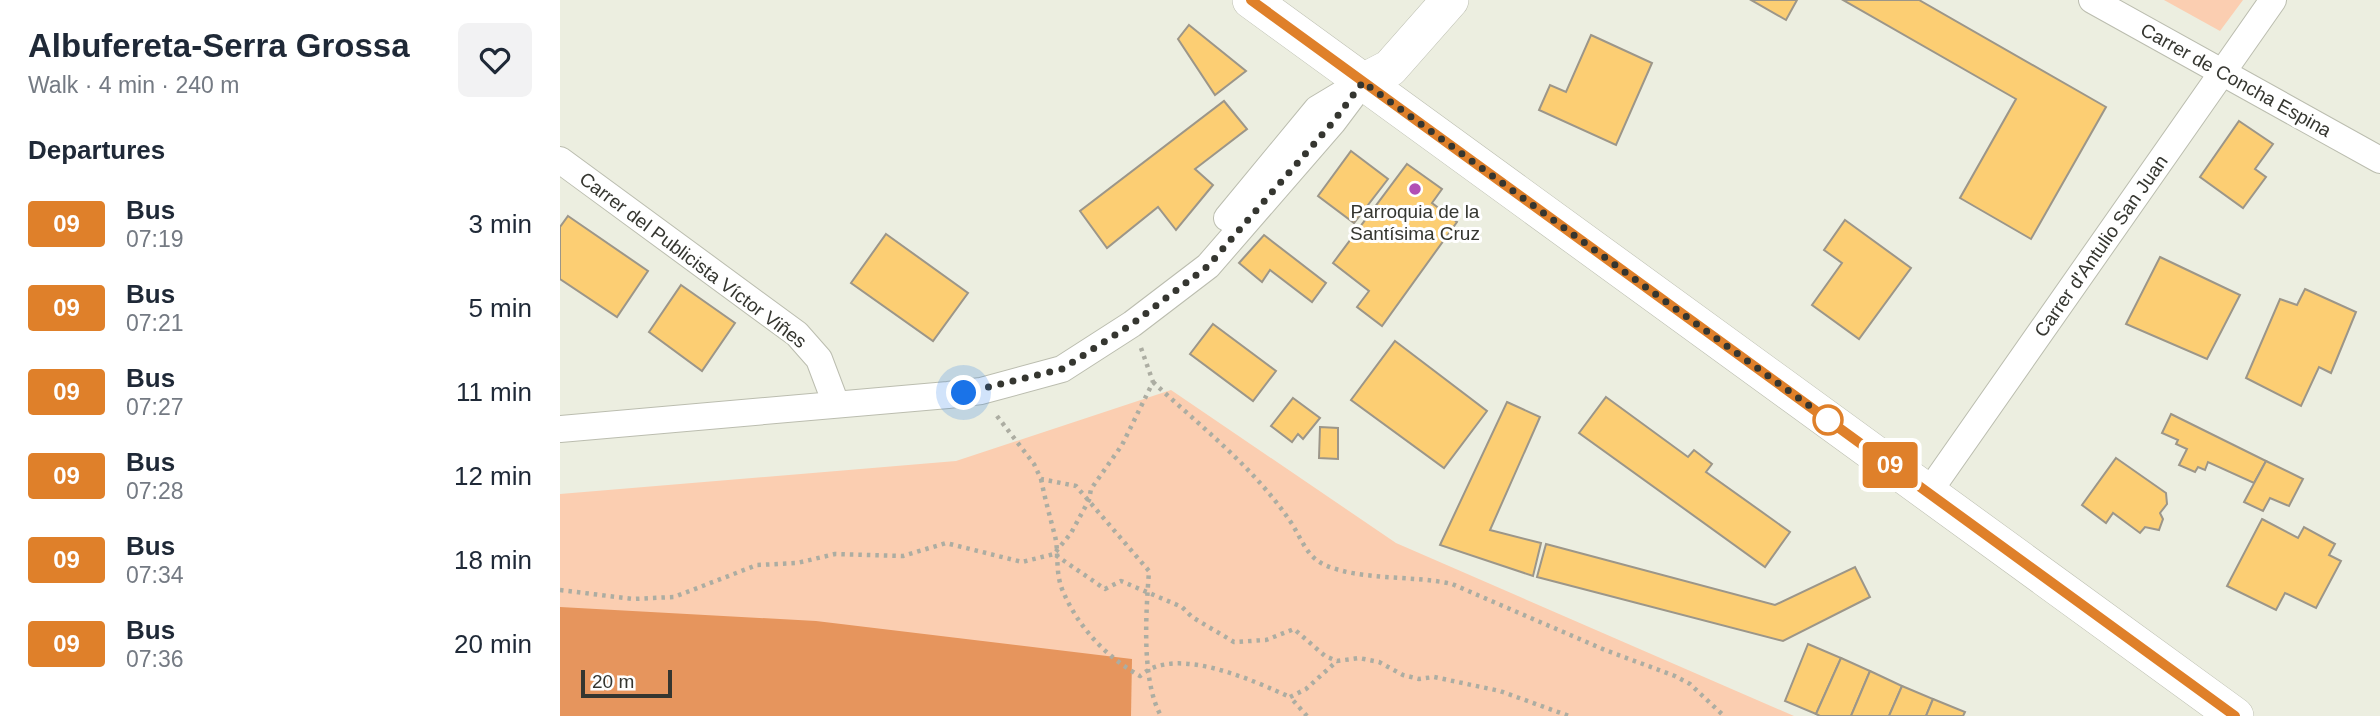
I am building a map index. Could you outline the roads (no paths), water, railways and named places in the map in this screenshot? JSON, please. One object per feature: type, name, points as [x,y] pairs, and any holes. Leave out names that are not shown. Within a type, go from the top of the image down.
[{"type":"main road","points":[[1251,0],[2235,716]]},
{"type":"main road","points":[[1363,82],[1390,68],[1450,0]]},
{"type":"street","name":"Carrer de Concha Espina","points":[[2092,0],[2380,160]]},
{"type":"street","name":"Carrer d'Antulio San Juan","points":[[1928,493],[2273,0]]},
{"type":"street","points":[[560,429],[981,391],[1062,369],[1132,324],[1154,305],[1317,109],[1363,82]]},
{"type":"street","name":"Carrer del Publicista Víctor Viñes","points":[[560,160],[797,334],[819,359],[836,404]]},
{"type":"place","name":"Parroquia de la Santísima Cruz","points":[[1415,189]]}]
